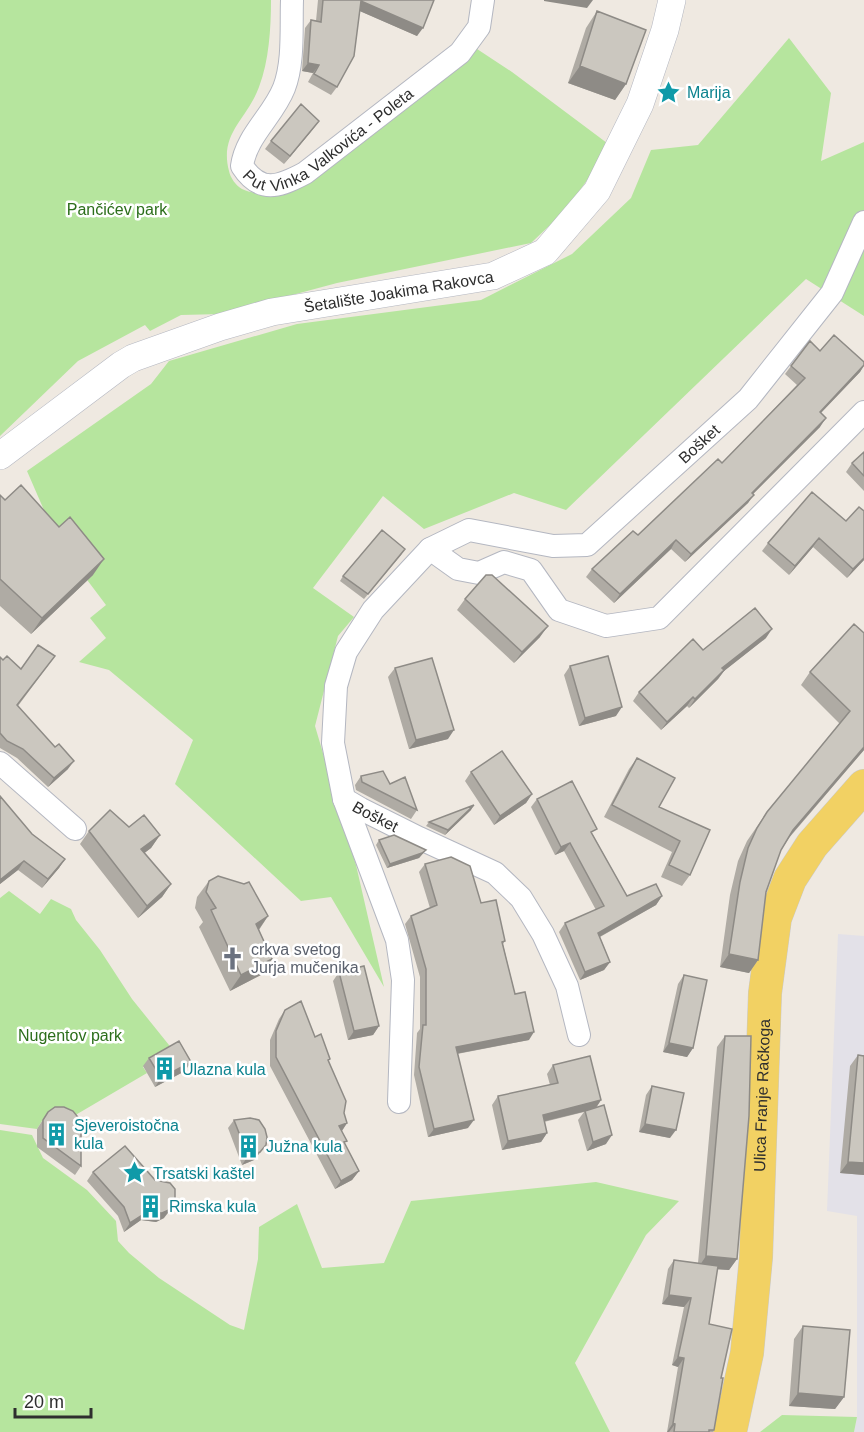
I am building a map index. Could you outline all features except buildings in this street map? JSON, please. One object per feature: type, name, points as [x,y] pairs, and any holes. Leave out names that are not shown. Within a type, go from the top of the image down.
[{"type":"main road","name":"Ulica Franje Račkoga","points":[[730,1432],[747,1353],[756,1257],[765,1002],[775,918],[790,879],[812,845],[864,786]]},
{"type":"street","name":"Put Vinka Valkovića - Poleta","points":[[292,0],[289,72],[284,89],[245,150],[242,166],[248,176],[270,186],[283,185],[305,173],[460,53],[479,27],[483,4]]},
{"type":"street","name":"Šetalište Joakima Rakovca","points":[[0,456],[114,370],[134,358],[220,327],[272,312],[494,276],[545,252],[597,191],[640,104],[665,30],[672,0]]},
{"type":"street","name":"Bošket","points":[[579,1035],[567,986],[543,934],[521,898],[495,873],[419,838],[344,799],[333,743],[336,686],[346,652],[374,610],[430,549],[469,530],[553,546],[587,545],[748,399],[832,293],[864,222]]},
{"type":"street","points":[[430,549],[458,569],[479,573],[504,562],[531,570],[559,610],[606,626],[659,618],[864,412]]},
{"type":"street","points":[[0,763],[75,829]]},
{"type":"street","points":[[344,799],[397,940],[403,980],[399,1102]]},
{"type":"shaded area","points":[[838,934],[864,936],[864,1432],[854,1432],[857,1417],[857,1216],[827,1211]]},
{"type":"green space","name":"Pančićev park","points":[[0,0],[271,0],[269,44],[262,77],[254,99],[231,136],[228,146],[227,158],[231,176],[238,186],[248,191],[269,194],[474,47],[512,72],[607,143],[590,176],[565,211],[531,243],[337,283],[222,314],[181,315],[150,331],[145,325],[78,361],[0,436]]},
{"type":"green space","points":[[789,38],[831,93],[821,161],[864,142],[864,316],[806,279],[566,510],[514,493],[424,529],[383,496],[313,588],[354,617],[338,636],[315,726],[356,865],[384,987],[331,897],[301,901],[175,784],[193,740],[109,670],[79,662],[106,638],[90,618],[106,605],[57,540],[27,471],[151,384],[169,361],[297,324],[481,300],[572,254],[631,198],[651,150],[698,145]]},
{"type":"green space","name":"Nugentov park","points":[[9,891],[40,914],[51,899],[71,909],[76,920],[100,950],[132,999],[173,1050],[143,1067],[147,1073],[67,1120],[42,1121],[37,1129],[0,1124],[0,898]]},
{"type":"green space","points":[[0,1130],[32,1135],[43,1158],[87,1190],[116,1221],[118,1241],[129,1253],[159,1278],[230,1325],[244,1330],[258,1259],[259,1227],[297,1204],[322,1268],[384,1263],[411,1201],[596,1182],[679,1201],[646,1235],[575,1363],[610,1432],[0,1432]]},
{"type":"green space","points":[[782,1415],[857,1417],[854,1432],[760,1432]]},
{"type":"place","name":"Marija","points":[[669,92]]},
{"type":"place","name":"crkva svetog Jurja mučenika","points":[[233,958]]},
{"type":"place","name":"Ulazna kula","points":[[164,1069]]},
{"type":"place","name":"Sjeveroistočna kula","points":[[56,1134]]},
{"type":"place","name":"Južna kula","points":[[248,1146]]},
{"type":"place","name":"Trsatski kaštel","points":[[135,1173]]},
{"type":"place","name":"Rimska kula","points":[[151,1206]]}]
